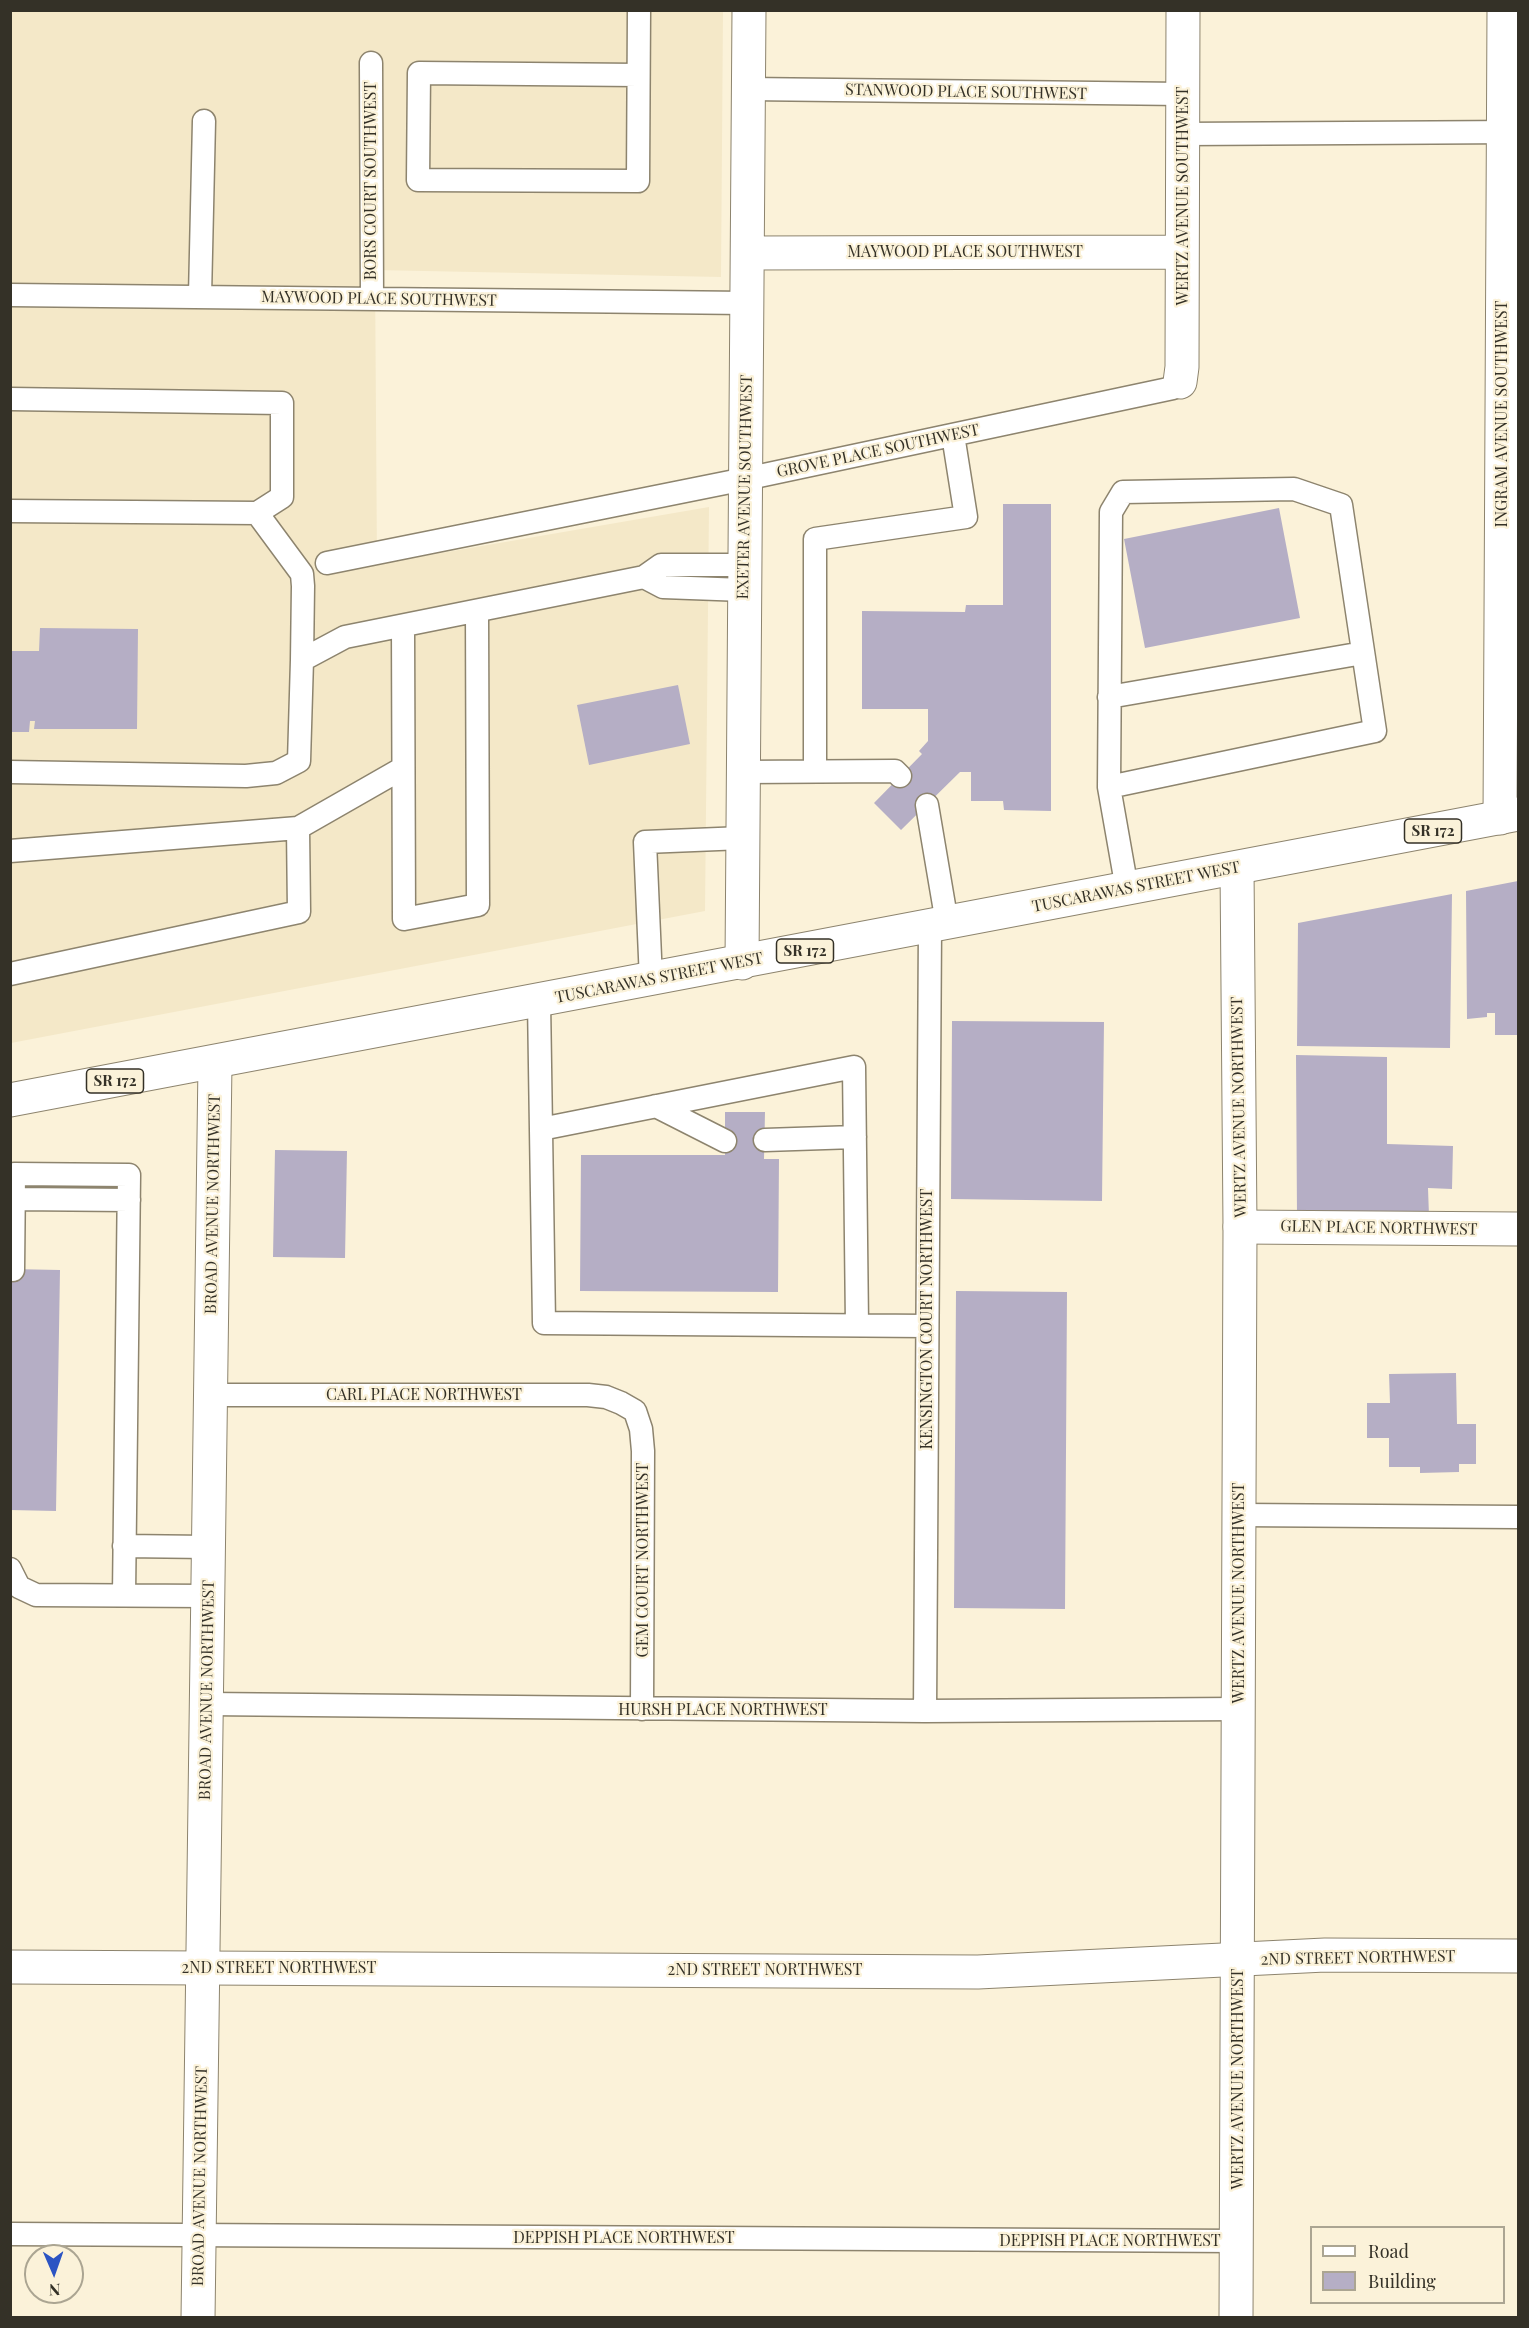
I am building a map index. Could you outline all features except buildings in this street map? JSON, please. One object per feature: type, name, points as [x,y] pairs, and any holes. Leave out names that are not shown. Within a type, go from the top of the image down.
[{"type":"street","name":"EXETER AVENUE SOUTHWEST","points":[[742,963],[749,10]]},
{"type":"street","name":"WERTZ AVENUE SOUTHWEST","points":[[1180,382],[1182,367],[1184,10]]},
{"type":"street","name":"INGRAM AVENUE SOUTHWEST","points":[[1504,10],[1511,132],[1509,816]]},
{"type":"street","name":"MAYWOOD PLACE SOUTHWEST","points":[[748,253],[1182,252]]},
{"type":"street","name":"TUSCARAWAS STREET WEST","points":[[10,1100],[215,1063],[1509,816]]},
{"type":"street","name":"WERTZ AVENUE NORTHWEST","points":[[1236,2318],[1240,1227],[1237,868]]},
{"type":"street","name":"BROAD AVENUE NORTHWEST","points":[[198,2318],[215,1063]]},
{"type":"street","name":"GLEN PLACE NORTHWEST","points":[[1240,1227],[1518,1229]]},
{"type":"street","name":"2ND STREET NORTHWEST","points":[[10,1967],[978,1972],[1325,1955],[1518,1956]]},
{"type":"lane","points":[[638,75],[419,74],[418,180],[638,181],[639,10]]},
{"type":"lane","name":"BORS COURT SOUTHWEST","points":[[371,63],[372,299]]},
{"type":"lane","name":"STANWOOD PLACE SOUTHWEST","points":[[748,89],[1183,94]]},
{"type":"lane","points":[[200,296],[204,121]]},
{"type":"lane","points":[[1183,134],[1511,132]]},
{"type":"lane","name":"MAYWOOD PLACE SOUTHWEST","points":[[10,295],[747,303]]},
{"type":"lane","name":"GROVE PLACE SOUTHWEST","points":[[327,563],[745,480],[1173,388],[1180,382]]},
{"type":"lane","points":[[10,399],[282,403],[282,497],[257,513],[10,511]]},
{"type":"lane","points":[[815,771],[815,539],[966,517],[953,435]]},
{"type":"lane","points":[[1109,786],[1375,731],[1341,505],[1294,489],[1123,492],[1111,512],[1109,786],[1127,889]]},
{"type":"lane","points":[[10,772],[246,776],[276,773],[299,761],[302,574],[257,513]]},
{"type":"lane","points":[[302,660],[345,637],[644,578],[663,587],[745,578]]},
{"type":"lane","points":[[395,627],[403,768],[404,919],[478,905],[477,611]]},
{"type":"lane","points":[[1109,697],[1363,653]]},
{"type":"lane","points":[[10,850],[298,828],[403,768]]},
{"type":"lane","points":[[743,772],[895,771],[900,776]]},
{"type":"lane","name":"KENSINGTON COURT NORTHWEST","points":[[925,1711],[927,1326],[939,925],[927,805]]},
{"type":"lane","points":[[10,974],[299,912],[298,828]]},
{"type":"lane","points":[[651,980],[645,842],[743,838]]},
{"type":"lane","points":[[539,1001],[544,1323],[927,1326]]},
{"type":"lane","points":[[541,1129],[854,1067],[857,1325]]},
{"type":"lane","points":[[656,1106],[725,1141]]},
{"type":"lane","points":[[765,1140],[855,1137]]},
{"type":"lane","points":[[13,1270],[14,1174],[129,1175],[124,1595]]},
{"type":"lane","points":[[14,1198],[129,1200]]},
{"type":"lane","name":"CARL PLACE NORTHWEST","points":[[210,1395],[588,1395],[606,1397],[635,1411]]},
{"type":"lane","name":"GEM COURT NORTHWEST","points":[[635,1411],[641,1429],[643,1451],[642,1709]]},
{"type":"lane","points":[[1239,1515],[1518,1517]]},
{"type":"lane","points":[[124,1546],[208,1547]]},
{"type":"lane","points":[[10,1569],[19,1587],[36,1595],[208,1596]]},
{"type":"lane","name":"HURSH PLACE NORTHWEST","points":[[207,1704],[925,1711],[1239,1708]]},
{"type":"lane","name":"DEPPISH PLACE NORTHWEST","points":[[10,2234],[1237,2241]]},
{"type":"shaded area","points":[[11,11],[723,11],[721,277],[375,270],[377,564],[709,507],[705,911],[11,1043]]}]
